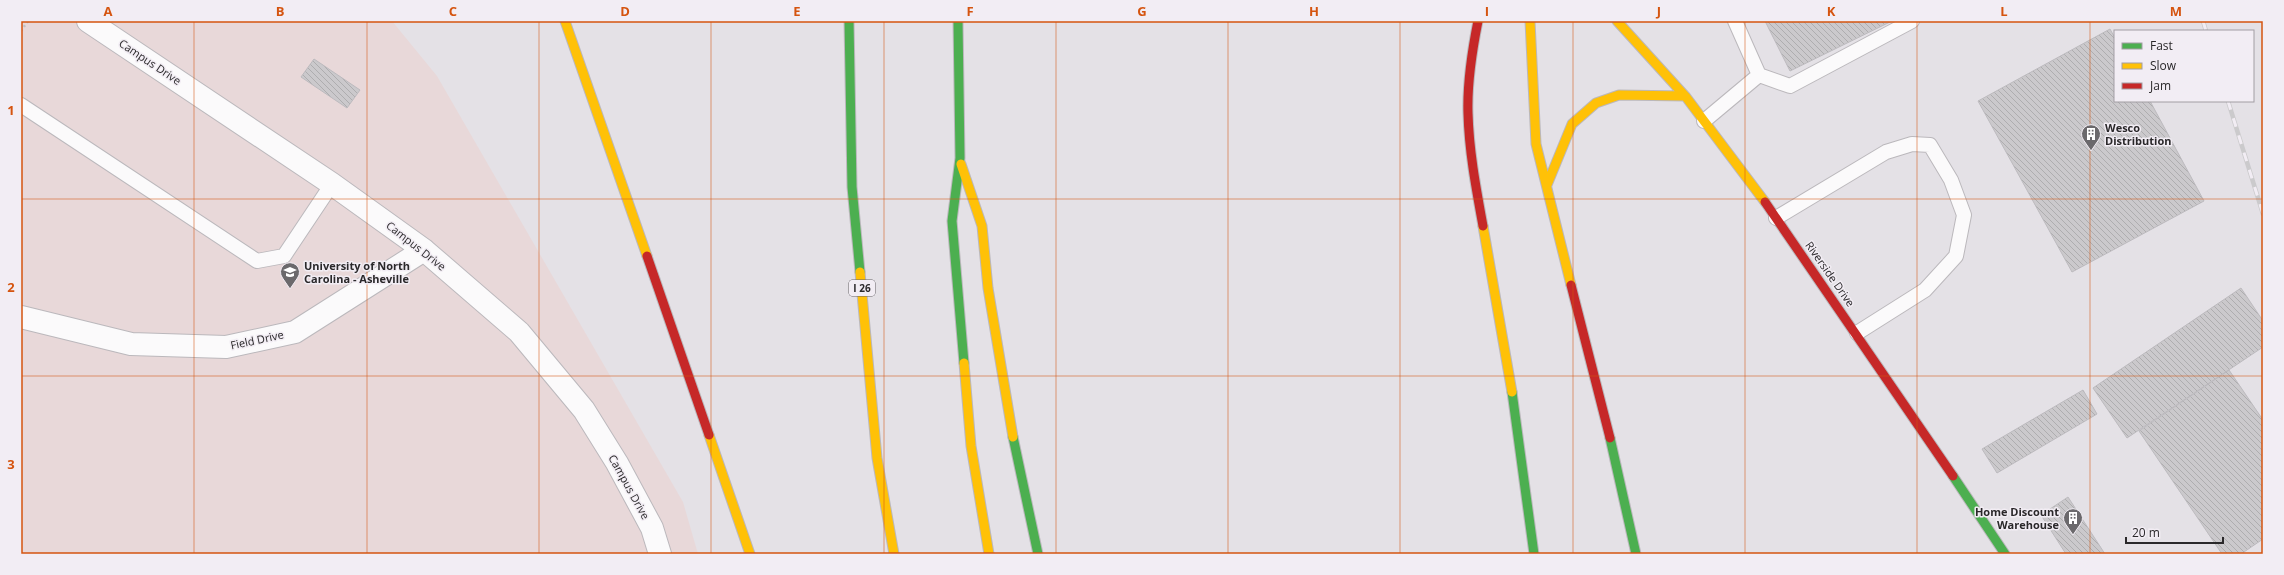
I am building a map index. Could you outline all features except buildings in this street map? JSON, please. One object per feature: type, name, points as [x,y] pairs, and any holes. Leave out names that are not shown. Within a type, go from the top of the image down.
[{"type":"main road","points":[[565,21],[750,554]]},
{"type":"main road","name":"I 26","points":[[849,21],[852,187],[877,458],[894,554]]},
{"type":"main road","points":[[958,21],[960,158],[952,221],[971,446],[989,554]]},
{"type":"main road","points":[[1478,21],[1471,59],[1468,112],[1472,164],[1510,377],[1534,554]]},
{"type":"main road","points":[[1530,21],[1536,144],[1622,487],[1636,554]]},
{"type":"main road","name":"Riverside Drive","points":[[1617,21],[1643,47],[1685,96],[1776,218],[1857,333],[2005,554]]},
{"type":"main road","points":[[1547,185],[1572,124],[1596,103],[1618,95],[1685,96]]},
{"type":"main road","points":[[960,158],[982,226],[988,288],[1010,424],[1038,554]]},
{"type":"street","name":"Campus Drive","points":[[88,21],[332,184],[424,250],[519,332],[584,410],[617,463],[648,522],[660,554]]},
{"type":"street","name":"Field Drive","points":[[21,317],[131,344],[226,347],[295,332],[424,250]]},
{"type":"lane","points":[[1735,21],[1759,75],[1790,86],[1912,21]]},
{"type":"lane","points":[[1704,121],[1759,75]]},
{"type":"lane","points":[[21,105],[257,261],[284,256],[332,184]]},
{"type":"lane","points":[[1776,218],[1886,152],[1912,144],[1930,144],[1950,180],[1964,215],[1956,256],[1925,290],[1857,333]]},
{"type":"path","points":[[21,30],[28,21]]},
{"type":"shaded area","name":"University of North Carolina - Asheville","points":[[21,21],[392,21],[437,76],[683,502],[698,554],[21,554]]},
{"type":"railway","points":[[2203,21],[2206,30]]},
{"type":"railway","points":[[2228,102],[2263,214]]},
{"type":"traffic: fast","points":[[849,21],[852,187],[860,272]]},
{"type":"traffic: fast","points":[[958,21],[960,158],[952,221],[964,363]]},
{"type":"traffic: fast","points":[[1512,392],[1534,554]]},
{"type":"traffic: fast","points":[[1013,437],[1038,554]]},
{"type":"traffic: fast","points":[[1610,438],[1636,554]]},
{"type":"traffic: fast","points":[[1953,476],[2005,554]]},
{"type":"traffic: slow","points":[[565,21],[647,256]]},
{"type":"traffic: slow","points":[[1530,21],[1536,144],[1571,285]]},
{"type":"traffic: slow","points":[[1617,21],[1686,97],[1765,202]]},
{"type":"traffic: slow","points":[[1547,185],[1572,124],[1596,103],[1619,95],[1685,96]]},
{"type":"traffic: slow","points":[[961,164],[982,226],[988,288],[1013,437]]},
{"type":"traffic: slow","points":[[1483,226],[1512,392]]},
{"type":"traffic: slow","points":[[860,272],[877,458],[894,554]]},
{"type":"traffic: slow","points":[[964,363],[971,446],[989,554]]},
{"type":"traffic: slow","points":[[709,435],[750,554]]},
{"type":"traffic: jam","points":[[1478,21],[1470,67],[1468,113],[1471,155],[1483,226]]},
{"type":"traffic: jam","points":[[1765,202],[1953,476]]},
{"type":"traffic: jam","points":[[647,256],[709,435]]},
{"type":"traffic: jam","points":[[1571,285],[1610,438]]},
{"type":"place","name":"Wesco Distribution","points":[[2091,151]]},
{"type":"place","name":"University of North Carolina - Asheville","points":[[290,289]]},
{"type":"place","name":"Home Discount Warehouse","points":[[2073,535]]}]
